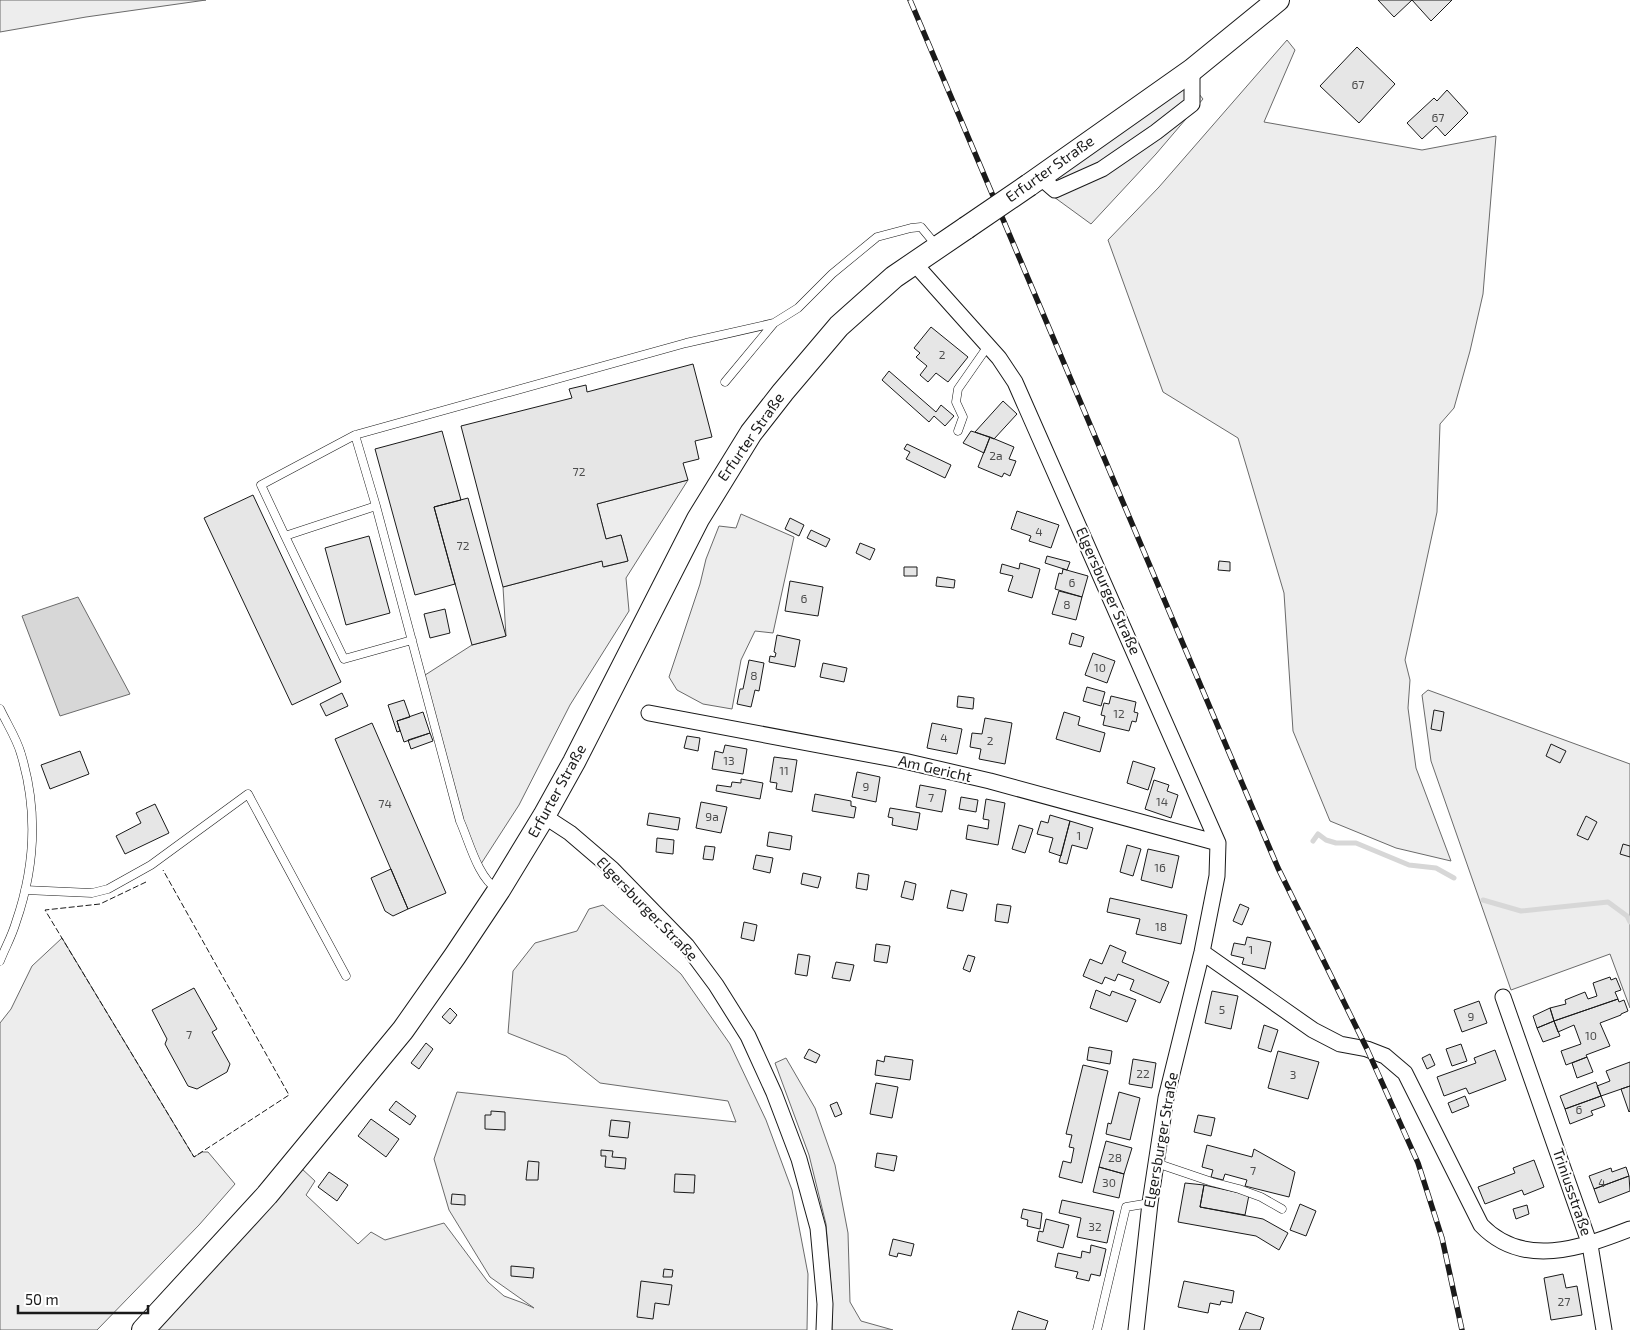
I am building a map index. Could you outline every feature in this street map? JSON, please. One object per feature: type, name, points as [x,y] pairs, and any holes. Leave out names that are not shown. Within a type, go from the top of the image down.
[{"type":"main road","name":"Erfurter Straße","points":[[143,1330],[267,1195],[403,1030],[499,890],[574,762],[698,519],[751,433],[795,377],[839,326],[881,288],[914,262],[1035,181],[1192,70],[1254,22],[1278,0]]},
{"type":"street","points":[[1035,181],[1056,190],[1061,188],[1102,169],[1156,132],[1192,104],[1192,70]]},
{"type":"street","name":"Elgersburger Straße","points":[[914,262],[999,358],[1015,382],[1218,843],[1217,876],[1202,952],[1166,1098],[1150,1203],[1136,1330]]},
{"type":"street","name":"Am Gericht","points":[[649,713],[904,761],[990,781],[1218,843]]},
{"type":"street","name":"Elgersburger Straße","points":[[544,816],[570,833],[612,869],[687,946],[716,985],[748,1036],[774,1092],[799,1159],[818,1228],[825,1304],[824,1330]]},
{"type":"street","name":"Triniusstraße","points":[[1202,952],[1313,1030],[1340,1044],[1367,1049],[1385,1056],[1405,1073],[1481,1225],[1489,1234],[1518,1247],[1546,1252],[1590,1245],[1504,997]]},
{"type":"street","points":[[1604,1330],[1590,1245],[1630,1229]]},
{"type":"lane","points":[[725,382],[774,323],[798,308],[826,279],[877,237],[921,227],[938,247]]},
{"type":"lane","points":[[412,640],[344,659],[262,485],[355,435],[686,342],[774,323]]},
{"type":"lane","points":[[958,431],[963,417],[956,402],[958,389],[988,346]]},
{"type":"lane","points":[[355,435],[376,506],[460,821],[479,867],[489,884],[499,890]]},
{"type":"lane","points":[[285,536],[376,506]]},
{"type":"lane","points":[[0,709],[21,752],[30,793],[32,829],[32,856],[25,890],[16,924],[0,961]]},
{"type":"lane","points":[[25,890],[92,893],[108,889],[152,865],[248,794],[346,976]]},
{"type":"lane","points":[[1156,1163],[1261,1197],[1282,1209]]},
{"type":"lane","points":[[1097,1330],[1126,1207],[1150,1203]]},
{"type":"shaded area","points":[[0,0],[206,0],[86,17],[0,32]]},
{"type":"shaded area","points":[[1287,40],[1295,50],[1264,122],[1422,150],[1496,136],[1483,294],[1454,408],[1440,424],[1437,512],[1405,660],[1410,680],[1408,708],[1416,768],[1451,861],[1396,848],[1330,821],[1293,731],[1284,593],[1238,438],[1163,392],[1108,240],[1159,187]]},
{"type":"shaded area","points":[[1185,85],[1195,89],[1203,99],[1156,154],[1091,224],[1043,189]]},
{"type":"shaded area","points":[[688,480],[626,578],[629,611],[570,705],[519,805],[479,867],[460,821],[422,677],[472,645],[506,636],[503,587],[602,561],[604,567],[628,561],[621,535],[606,539],[597,504]]},
{"type":"shaded area","points":[[741,514],[794,537],[773,633],[755,631],[741,660],[732,709],[703,704],[677,690],[669,677],[700,584],[706,559],[719,526],[736,528]]},
{"type":"shaded area","points":[[78,597],[130,694],[60,716],[22,616]]},
{"type":"shaded area","points":[[1428,690],[1630,764],[1630,1008],[1610,954],[1511,990],[1431,761],[1422,695]]},
{"type":"shaded area","points":[[603,905],[681,974],[730,1044],[766,1120],[792,1190],[808,1274],[807,1330],[152,1330],[301,1168],[315,1181],[306,1195],[358,1244],[371,1232],[385,1240],[444,1223],[488,1282],[504,1296],[534,1308],[490,1277],[449,1210],[434,1159],[457,1092],[736,1122],[728,1101],[600,1083],[566,1056],[508,1033],[513,971],[535,943],[577,931],[589,909]]},
{"type":"shaded area","points":[[62,938],[194,1157],[202,1152],[208,1152],[235,1184],[199,1225],[97,1330],[0,1330],[0,1023],[11,1009],[32,966]]},
{"type":"shaded area","points":[[786,1058],[815,1108],[835,1165],[848,1233],[850,1302],[861,1321],[893,1330],[832,1330],[832,1299],[826,1224],[809,1155],[775,1063]]},
{"type":"building","points":[[1378,0],[1412,0],[1394,17]]},
{"type":"building","points":[[1412,0],[1452,0],[1431,21]]},
{"type":"building","points":[[1357,47],[1395,84],[1359,123],[1320,86]]},
{"type":"building","points":[[1447,90],[1468,113],[1445,136],[1436,126],[1422,139],[1407,123],[1434,98],[1437,101]]},
{"type":"building","points":[[931,327],[968,357],[948,382],[936,373],[928,382],[920,375],[927,366],[916,357],[920,353],[914,348]]},
{"type":"building","points":[[693,364],[712,437],[695,441],[699,459],[683,463],[688,480],[597,504],[606,539],[621,535],[628,561],[603,567],[602,561],[503,587],[461,426],[572,398],[569,389],[586,385],[587,392]]},
{"type":"building","points":[[889,371],[936,412],[941,405],[954,416],[945,426],[934,416],[929,422],[882,380]]},
{"type":"building","points":[[1003,401],[1017,414],[994,439],[975,432]]},
{"type":"building","points":[[442,431],[461,500],[434,507],[455,584],[415,595],[375,449]]},
{"type":"building","points":[[971,431],[990,437],[984,453],[963,443]]},
{"type":"building","points":[[990,437],[1014,447],[1009,459],[1016,461],[1010,476],[1004,473],[1002,477],[978,467]]},
{"type":"building","points":[[907,444],[951,465],[945,478],[906,459],[910,452],[904,449]]},
{"type":"building","points":[[253,495],[341,682],[292,705],[204,518]]},
{"type":"building","points":[[468,498],[506,636],[472,645],[434,507]]},
{"type":"building","points":[[1017,511],[1059,525],[1051,548],[1029,541],[1031,536],[1011,529]]},
{"type":"building","points":[[790,518],[804,525],[799,536],[785,529]]},
{"type":"building","points":[[811,530],[830,539],[826,547],[807,538]]},
{"type":"building","points":[[369,536],[390,613],[346,625],[325,548]]},
{"type":"building","points":[[860,543],[875,549],[870,560],[856,553]]},
{"type":"building","points":[[1047,556],[1070,562],[1067,570],[1045,563]]},
{"type":"building","points":[[1219,561],[1230,562],[1230,571],[1218,570]]},
{"type":"building","points":[[1020,563],[1040,569],[1032,598],[1008,591],[1013,576],[1000,573],[1002,564],[1019,569]]},
{"type":"building","points":[[904,567],[917,567],[917,576],[904,576]]},
{"type":"building","points":[[1063,569],[1088,576],[1082,597],[1055,589],[1059,573],[1062,574]]},
{"type":"building","points":[[937,577],[955,580],[954,588],[936,586]]},
{"type":"building","points":[[790,581],[823,587],[818,616],[785,611]]},
{"type":"building","points":[[1059,591],[1082,597],[1076,620],[1052,614]]},
{"type":"building","points":[[445,609],[450,633],[430,638],[424,614]]},
{"type":"building","points":[[1072,633],[1084,637],[1081,647],[1069,644]]},
{"type":"building","points":[[777,635],[800,640],[795,667],[769,662],[770,656],[775,657]]},
{"type":"building","points":[[1093,653],[1115,661],[1107,683],[1085,675]]},
{"type":"building","points":[[749,660],[764,663],[759,691],[755,690],[751,707],[737,704],[740,689],[743,689]]},
{"type":"building","points":[[823,663],[847,668],[844,682],[820,677]]},
{"type":"building","points":[[1087,687],[1105,692],[1101,706],[1083,701]]},
{"type":"building","points":[[342,693],[348,706],[326,716],[320,704]]},
{"type":"building","points":[[958,696],[974,698],[973,709],[957,707]]},
{"type":"building","points":[[1111,696],[1136,702],[1134,712],[1138,713],[1136,722],[1132,721],[1129,731],[1103,725],[1105,716],[1101,715],[1104,703],[1109,704]]},
{"type":"building","points":[[404,700],[410,717],[397,721],[400,731],[397,732],[388,705]]},
{"type":"building","points":[[1434,710],[1444,712],[1441,731],[1431,729]]},
{"type":"building","points":[[423,712],[430,733],[404,742],[397,721]]},
{"type":"building","points":[[1064,712],[1080,717],[1078,725],[1105,733],[1100,752],[1056,739]]},
{"type":"building","points":[[985,718],[1012,723],[1005,764],[979,759],[981,749],[970,747],[972,733],[982,734]]},
{"type":"building","points":[[372,723],[446,893],[408,909],[335,739]]},
{"type":"building","points":[[932,723],[962,729],[957,754],[927,748]]},
{"type":"building","points":[[430,733],[433,741],[411,749],[408,740]]},
{"type":"building","points":[[687,736],[700,738],[698,751],[684,748]]},
{"type":"building","points":[[1551,744],[1566,751],[1560,763],[1546,756]]},
{"type":"building","points":[[725,745],[747,749],[743,774],[712,769],[715,751],[723,753]]},
{"type":"building","points":[[80,751],[89,774],[50,789],[41,765]]},
{"type":"building","points":[[774,757],[797,760],[792,792],[776,789],[777,783],[770,782]]},
{"type":"building","points":[[1133,761],[1155,768],[1148,790],[1127,783]]},
{"type":"building","points":[[857,772],[880,777],[876,802],[852,797]]},
{"type":"building","points":[[741,779],[763,783],[760,799],[716,791],[717,785],[731,787],[732,782],[741,783]]},
{"type":"building","points":[[1154,780],[1169,785],[1167,791],[1178,795],[1171,818],[1145,809]]},
{"type":"building","points":[[920,785],[946,790],[942,812],[916,807]]},
{"type":"building","points":[[815,794],[851,801],[851,806],[856,807],[854,818],[812,811]]},
{"type":"building","points":[[961,797],[978,800],[976,812],[959,809]]},
{"type":"building","points":[[986,799],[1005,803],[998,845],[966,839],[968,825],[988,829],[989,820],[983,819]]},
{"type":"building","points":[[701,802],[727,807],[721,833],[696,828]]},
{"type":"building","points":[[155,804],[169,833],[125,854],[116,836],[141,823],[136,813]]},
{"type":"building","points":[[890,808],[920,813],[917,830],[892,825],[893,818],[888,817]]},
{"type":"building","points":[[649,813],[680,818],[678,830],[647,825]]},
{"type":"building","points":[[1050,815],[1070,821],[1061,856],[1049,852],[1053,838],[1037,834],[1041,821],[1048,823]]},
{"type":"building","points":[[1586,816],[1597,822],[1588,840],[1577,835]]},
{"type":"building","points":[[1070,821],[1093,828],[1087,849],[1072,845],[1067,864],[1059,862]]},
{"type":"building","points":[[1019,825],[1033,829],[1025,853],[1012,849]]},
{"type":"building","points":[[769,832],[792,836],[790,850],[767,846]]},
{"type":"building","points":[[657,838],[674,840],[673,854],[656,852]]},
{"type":"building","points":[[1623,844],[1630,846],[1630,857],[1620,854]]},
{"type":"building","points":[[1127,845],[1141,849],[1133,876],[1120,872]]},
{"type":"building","points":[[705,846],[715,847],[713,860],[703,859]]},
{"type":"building","points":[[1148,849],[1179,856],[1172,888],[1141,880]]},
{"type":"building","points":[[756,855],[773,858],[770,873],[753,869]]},
{"type":"building","points":[[391,869],[408,909],[393,916],[385,911],[371,878]]},
{"type":"building","points":[[803,873],[821,877],[818,888],[801,884]]},
{"type":"building","points":[[858,873],[869,875],[867,890],[856,888]]},
{"type":"building","points":[[905,881],[916,884],[913,900],[901,897]]},
{"type":"building","points":[[951,890],[967,894],[963,911],[947,908]]},
{"type":"building","points":[[1110,898],[1187,915],[1181,944],[1136,934],[1140,919],[1107,912]]},
{"type":"building","points":[[997,904],[1011,906],[1008,923],[995,921]]},
{"type":"building","points":[[1240,904],[1249,908],[1242,925],[1233,921]]},
{"type":"building","points":[[744,922],[757,925],[754,941],[741,938]]},
{"type":"building","points":[[1247,937],[1271,942],[1265,969],[1242,964],[1244,958],[1231,955],[1234,943],[1245,945]]},
{"type":"building","points":[[876,944],[890,946],[887,963],[874,961]]},
{"type":"building","points":[[1110,945],[1126,952],[1122,962],[1169,982],[1160,1003],[1130,990],[1134,980],[1118,974],[1115,981],[1105,977],[1102,984],[1083,976],[1090,959],[1102,964]]},
{"type":"building","points":[[798,954],[810,956],[807,976],[795,974]]},
{"type":"building","points":[[968,955],[975,957],[970,972],[963,969]]},
{"type":"building","points":[[836,962],[854,965],[850,981],[832,978]]},
{"type":"building","points":[[1610,977],[1611,980],[1616,978],[1621,990],[1615,992],[1618,999],[1554,1021],[1550,1008],[1566,1004],[1565,1000],[1585,992],[1588,999],[1597,996],[1593,983]]},
{"type":"building","points":[[194,988],[217,1029],[212,1032],[230,1064],[227,1072],[197,1089],[188,1086],[165,1044],[167,1039],[152,1010]]},
{"type":"building","points":[[1096,990],[1110,996],[1112,991],[1136,1000],[1127,1022],[1090,1008]]},
{"type":"building","points":[[1212,991],[1238,996],[1231,1029],[1205,1023]]},
{"type":"building","points":[[1618,999],[1619,1002],[1624,1000],[1628,1011],[1600,1023],[1610,1046],[1566,1065],[1561,1051],[1581,1044],[1574,1025],[1558,1032],[1554,1021]]},
{"type":"building","points":[[1479,1001],[1487,1023],[1462,1032],[1454,1010]]},
{"type":"building","points":[[450,1008],[457,1015],[450,1024],[442,1017]]},
{"type":"building","points":[[1550,1008],[1554,1021],[1537,1028],[1533,1016]]},
{"type":"building","points":[[1554,1021],[1560,1036],[1543,1042],[1537,1028]]},
{"type":"building","points":[[1264,1025],[1278,1030],[1271,1052],[1258,1048]]},
{"type":"building","points":[[426,1043],[433,1049],[419,1069],[411,1063]]},
{"type":"building","points":[[1461,1044],[1467,1061],[1452,1066],[1446,1049]]},
{"type":"building","points":[[1089,1047],[1112,1051],[1110,1064],[1087,1060]]},
{"type":"building","points":[[809,1049],[820,1055],[816,1063],[804,1058]]},
{"type":"building","points":[[1495,1050],[1506,1080],[1469,1094],[1466,1088],[1444,1096],[1437,1077],[1476,1063],[1474,1058]]},
{"type":"building","points":[[1278,1051],[1319,1062],[1308,1099],[1268,1088]]},
{"type":"building","points":[[1430,1054],[1435,1065],[1427,1069],[1422,1058]]},
{"type":"building","points":[[885,1056],[913,1060],[910,1080],[875,1075],[877,1060],[884,1062]]},
{"type":"building","points":[[1587,1057],[1593,1072],[1577,1078],[1572,1063]]},
{"type":"building","points":[[1133,1059],[1156,1063],[1152,1088],[1129,1084]]},
{"type":"building","points":[[1630,1062],[1630,1086],[1601,1096],[1597,1086],[1610,1081],[1606,1071]]},
{"type":"building","points":[[1083,1065],[1108,1071],[1082,1183],[1059,1177],[1063,1161],[1071,1163],[1074,1148],[1069,1147],[1072,1135],[1066,1134]]},
{"type":"building","points":[[1596,1082],[1601,1096],[1565,1109],[1560,1096]]},
{"type":"building","points":[[876,1083],[898,1087],[892,1118],[870,1114]]},
{"type":"building","points":[[1630,1086],[1630,1111],[1629,1112],[1621,1089]]},
{"type":"building","points":[[1119,1092],[1140,1098],[1130,1140],[1106,1134],[1108,1123],[1111,1124]]},
{"type":"building","points":[[1465,1096],[1469,1106],[1452,1113],[1448,1103]]},
{"type":"building","points":[[1601,1096],[1605,1106],[1591,1111],[1593,1115],[1570,1124],[1565,1109]]},
{"type":"building","points":[[396,1101],[416,1116],[410,1125],[389,1110]]},
{"type":"building","points":[[837,1102],[842,1114],[835,1117],[830,1105]]},
{"type":"building","points":[[491,1111],[505,1112],[505,1130],[485,1129],[485,1115],[491,1115]]},
{"type":"building","points":[[1198,1115],[1215,1118],[1211,1136],[1194,1132]]},
{"type":"building","points":[[371,1119],[399,1139],[386,1157],[358,1136]]},
{"type":"building","points":[[611,1120],[630,1122],[628,1138],[609,1136]]},
{"type":"building","points":[[1106,1141],[1132,1148],[1124,1174],[1099,1167]]},
{"type":"building","points":[[1207,1145],[1252,1157],[1254,1149],[1295,1172],[1289,1197],[1245,1186],[1247,1180],[1225,1174],[1223,1180],[1211,1177],[1213,1170],[1202,1167]]},
{"type":"building","points":[[601,1150],[613,1151],[612,1157],[626,1158],[625,1169],[605,1167],[606,1156],[601,1156]]},
{"type":"building","points":[[877,1153],[897,1156],[894,1171],[875,1167]]},
{"type":"building","points":[[1534,1160],[1544,1187],[1524,1195],[1522,1190],[1485,1204],[1478,1187],[1515,1173],[1513,1168]]},
{"type":"building","points":[[528,1161],[539,1162],[538,1180],[526,1180]]},
{"type":"building","points":[[1099,1167],[1124,1174],[1119,1198],[1093,1192]]},
{"type":"building","points":[[1626,1167],[1629,1176],[1594,1189],[1589,1176],[1611,1168],[1612,1172]]},
{"type":"building","points":[[329,1172],[348,1185],[337,1201],[318,1187]]},
{"type":"building","points":[[675,1174],[695,1175],[694,1193],[674,1192]]},
{"type":"building","points":[[1629,1176],[1630,1191],[1599,1203],[1594,1189]]},
{"type":"building","points":[[1185,1183],[1204,1185],[1200,1207],[1263,1219],[1288,1233],[1279,1250],[1256,1236],[1178,1222]]},
{"type":"building","points":[[1204,1185],[1249,1195],[1245,1215],[1200,1207]]},
{"type":"building","points":[[452,1194],[465,1195],[465,1205],[451,1204]]},
{"type":"building","points":[[1062,1200],[1114,1211],[1107,1243],[1077,1237],[1081,1218],[1059,1213]]},
{"type":"building","points":[[1300,1204],[1316,1211],[1306,1236],[1290,1230]]},
{"type":"building","points":[[1527,1205],[1529,1214],[1516,1219],[1513,1209]]},
{"type":"building","points":[[1023,1209],[1042,1213],[1040,1229],[1027,1226],[1028,1220],[1021,1218]]},
{"type":"building","points":[[1046,1219],[1069,1225],[1063,1248],[1037,1241],[1039,1231],[1043,1232]]},
{"type":"building","points":[[893,1239],[914,1244],[911,1256],[898,1253],[897,1257],[889,1255]]},
{"type":"building","points":[[1091,1245],[1106,1249],[1100,1276],[1091,1274],[1089,1281],[1076,1278],[1078,1272],[1055,1267],[1058,1253],[1081,1258],[1082,1251],[1090,1253]]},
{"type":"building","points":[[511,1266],[534,1268],[533,1278],[511,1276]]},
{"type":"building","points":[[664,1269],[673,1270],[672,1277],[663,1277]]},
{"type":"building","points":[[1563,1274],[1566,1288],[1577,1286],[1582,1315],[1551,1320],[1544,1278]]},
{"type":"building","points":[[641,1281],[672,1285],[669,1305],[655,1303],[653,1319],[637,1317]]},
{"type":"building","points":[[1184,1281],[1234,1291],[1232,1303],[1221,1301],[1220,1305],[1210,1303],[1208,1313],[1178,1307]]},
{"type":"building","points":[[1018,1311],[1048,1321],[1045,1330],[1012,1330]]},
{"type":"building","points":[[1246,1312],[1264,1318],[1260,1330],[1239,1330]]},
{"type":"waterway","points":[[1313,841],[1318,834],[1326,840],[1336,843],[1356,843],[1409,865],[1436,868],[1454,878]]},
{"type":"waterway","points":[[1483,900],[1521,911],[1608,902],[1627,916],[1630,922]]},
{"type":"railway","points":[[910,0],[1278,868],[1367,1049],[1418,1163],[1442,1238],[1462,1330]]},
{"type":"fence","points":[[146,882],[100,904],[45,910],[194,1157],[289,1095],[163,870]]}]
